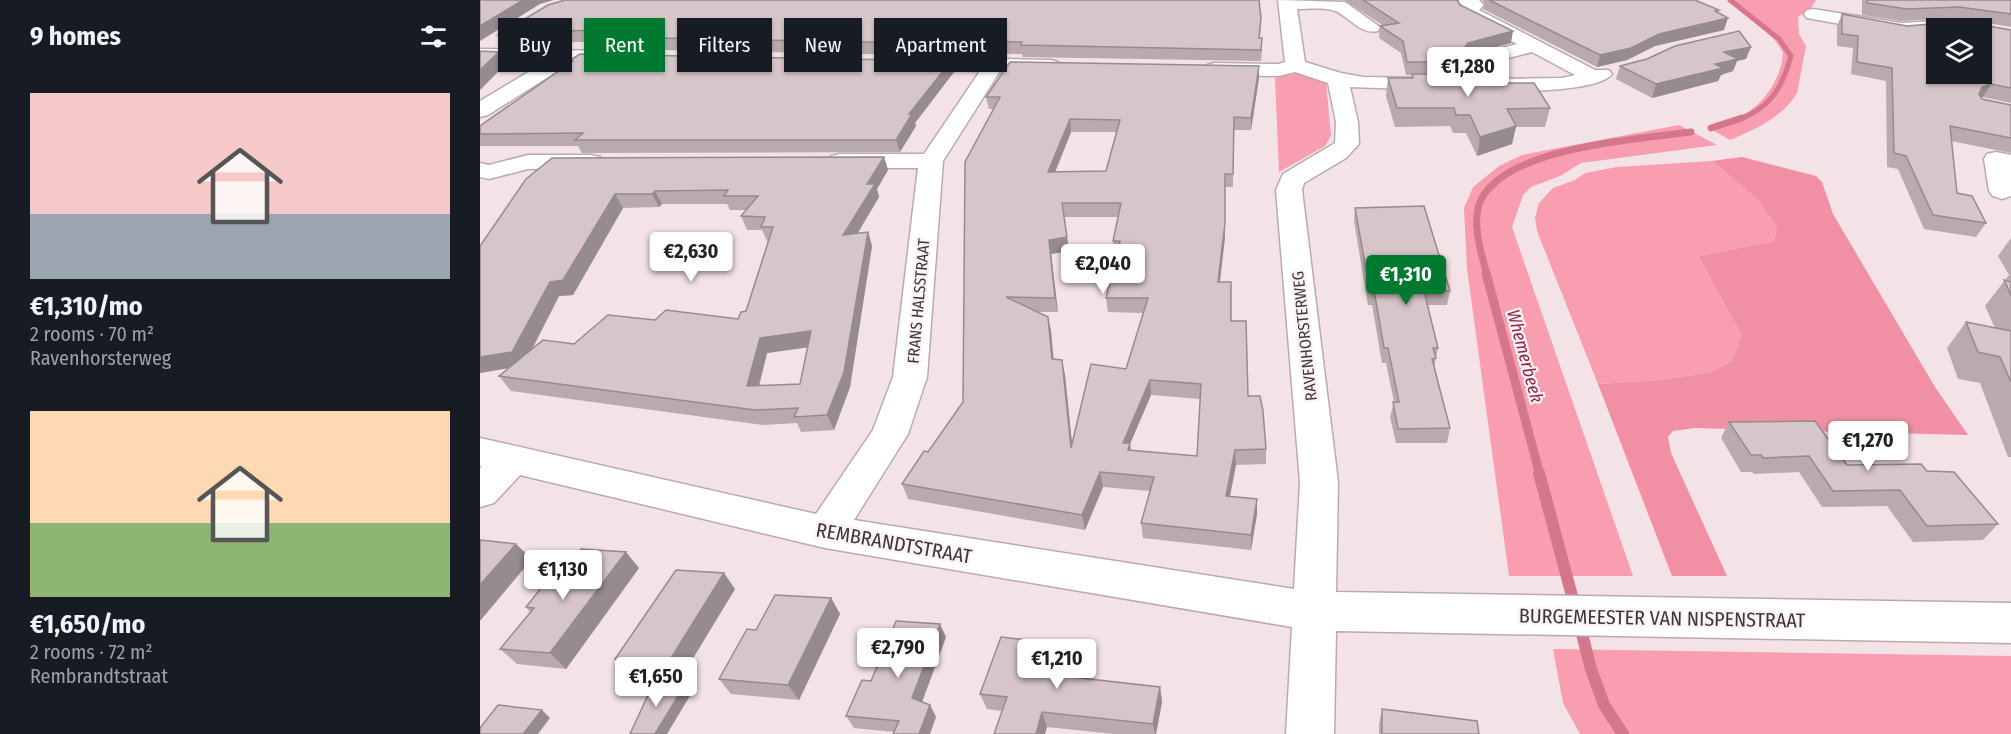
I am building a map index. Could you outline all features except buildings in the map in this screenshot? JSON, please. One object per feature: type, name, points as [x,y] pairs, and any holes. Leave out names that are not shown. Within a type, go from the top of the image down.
[{"type":"street","points":[[1295,65],[1288,1],[1339,6],[1371,27]]},
{"type":"street","points":[[1477,2],[1465,10],[1594,77]]},
{"type":"street","points":[[1813,14],[1901,29],[1926,28]]},
{"type":"street","points":[[480,54],[498,41]]},
{"type":"street","points":[[1478,84],[1471,66],[1475,60],[1534,46]]},
{"type":"street","points":[[480,54],[498,54]]},
{"type":"street","points":[[1007,65],[1065,67]]},
{"type":"street","points":[[1196,69],[1279,70],[1295,65],[1338,79],[1363,83],[1562,84],[1624,68]]},
{"type":"street","points":[[480,110],[542,72]]},
{"type":"street","name":"FRANS HALSSTRAAT","points":[[825,532],[890,434],[910,377],[931,161],[989,72]]},
{"type":"street","name":"RAVENHORSTERWEG","points":[[1310,734],[1312,611],[1319,482],[1289,190],[1292,179],[1340,153],[1347,143],[1338,79]]},
{"type":"street","points":[[2002,190],[1996,159],[2011,162]]},
{"type":"street","points":[[812,161],[931,161]]},
{"type":"street","points":[[483,175],[528,162],[611,162]]},
{"type":"street","points":[[480,492],[496,456]]},
{"type":"street","name":"REMBRANDTSTRAAT","points":[[496,456],[825,532],[1312,611]]},
{"type":"street","name":"BURGEMEESTER VAN NISPENSTRAAT","points":[[1312,611],[1606,618],[2011,622]]},
{"type":"shaded area","points":[[1729,0],[1816,0],[1811,8],[1798,17],[1799,34],[1806,46],[1797,93],[1776,116],[1730,140],[1707,127],[1743,115],[1758,104],[1776,80],[1783,52],[1774,39]]},
{"type":"shaded area","points":[[1302,72],[1326,81],[1331,136],[1325,146],[1279,172],[1275,78]]},
{"type":"shaded area","points":[[1679,125],[1717,145],[1581,163],[1560,176],[1531,187],[1523,195],[1512,227],[1633,576],[1509,576],[1467,269],[1464,208],[1473,187],[1499,166],[1522,155]]},
{"type":"shaded area","points":[[1742,157],[1816,176],[1822,182],[1833,214],[1935,387],[1968,435],[1695,428],[1673,431],[1668,437],[1671,453],[1727,576],[1672,576],[1598,384],[1660,380],[1711,372],[1733,360],[1741,334],[1698,256],[1774,241],[1777,227],[1757,199],[1712,161]]},
{"type":"shaded area","points":[[1712,161],[1757,199],[1777,227],[1774,241],[1698,256],[1741,334],[1733,360],[1711,372],[1660,380],[1598,384],[1537,231],[1535,218],[1539,203],[1553,188],[1575,180],[1585,173],[1617,167]]},
{"type":"shaded area","points":[[1553,649],[2011,656],[2011,734],[1580,734],[1563,703]]},
{"type":"waterway","name":"Whemerbeek","points":[[1730,0],[1779,39],[1791,56],[1773,96],[1758,110],[1740,119]]},
{"type":"waterway","name":"Whemerbeek","points":[[1711,128],[1740,119]]},
{"type":"waterway","name":"Whemerbeek","points":[[1487,274],[1478,236],[1477,216],[1482,198],[1497,181],[1519,167],[1577,148],[1691,132]]},
{"type":"waterway","name":"Whemerbeek","points":[[1486,273],[1540,475]]},
{"type":"waterway","name":"Whemerbeek","points":[[1539,473],[1575,607]]},
{"type":"waterway","name":"Whemerbeek","points":[[1580,626],[1591,669],[1604,705],[1623,734]]}]
